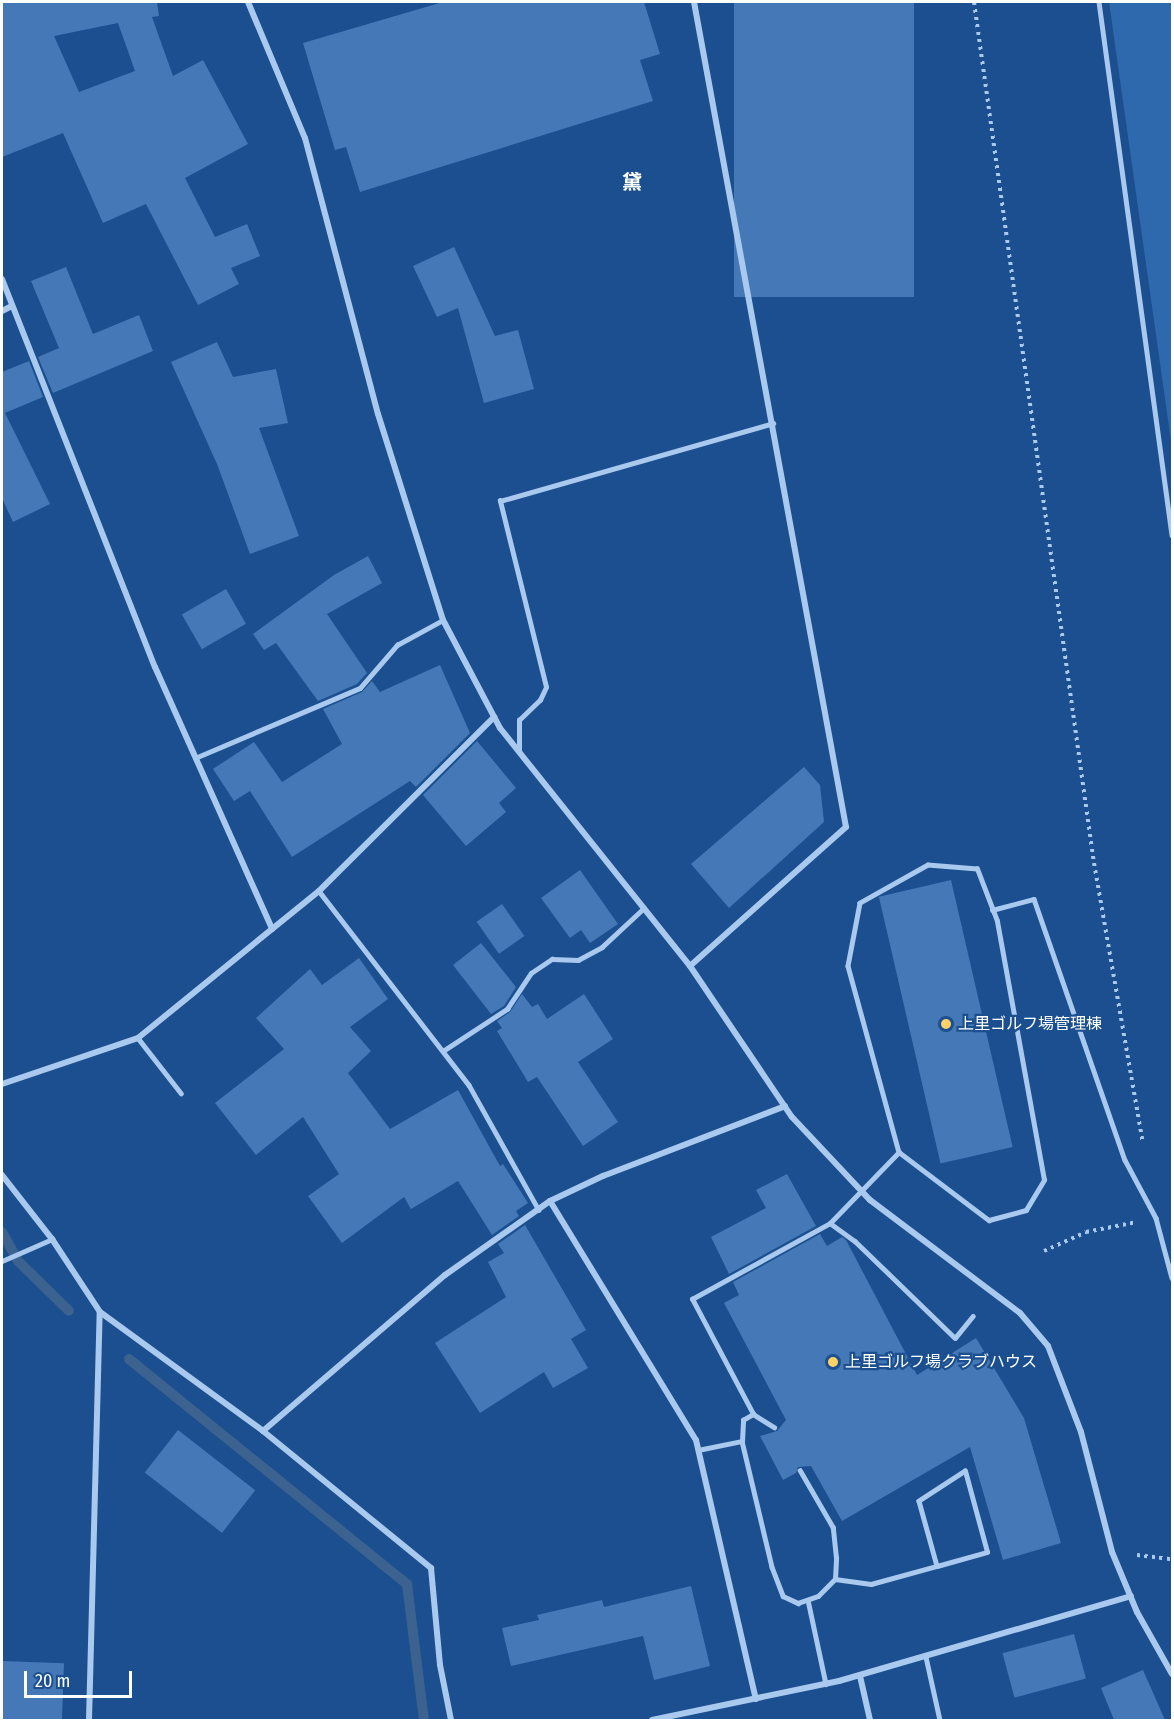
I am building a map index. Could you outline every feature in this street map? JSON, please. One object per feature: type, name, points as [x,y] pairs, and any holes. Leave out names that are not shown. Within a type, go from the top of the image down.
[{"type":"street","points":[[248,2],[305,138],[378,414],[443,620],[494,717],[519,752],[690,966],[785,1106],[861,1191],[1020,1313],[1048,1346],[1081,1432],[1112,1552],[1131,1596],[1173,1674]]},
{"type":"street","points":[[690,966],[846,827],[694,2]]},
{"type":"street","points":[[2,279],[155,667],[272,929]]},
{"type":"street","points":[[2,311],[12,306]]},
{"type":"street","points":[[2,1084],[138,1038],[318,891],[494,717]]},
{"type":"street","points":[[263,1431],[445,1275],[550,1202],[603,1176],[785,1106]]},
{"type":"street","points":[[2,1175],[52,1239],[100,1312],[263,1431],[431,1568],[440,1665],[451,1720]]},
{"type":"street","points":[[550,1202],[698,1450],[756,1699]]},
{"type":"street","points":[[89,1720],[100,1312]]},
{"type":"street","points":[[652,1720],[860,1676],[1131,1596]]},
{"type":"street","points":[[860,1676],[870,1720]]},
{"type":"lane","points":[[1099,2],[1173,535]]},
{"type":"lane","points":[[519,752],[519,720],[540,700],[546,687],[500,501],[773,423]]},
{"type":"lane","points":[[195,758],[360,688],[398,645],[443,620]]},
{"type":"lane","points":[[928,865],[977,869],[992,909],[1044,1180],[1026,1210],[989,1220],[899,1152],[848,966],[860,903],[928,865]]},
{"type":"lane","points":[[318,891],[469,1085],[539,1210]]},
{"type":"lane","points":[[992,909],[1034,899],[1125,1160],[1156,1218],[1173,1278]]},
{"type":"lane","points":[[443,1051],[507,1009],[531,973],[545,963],[552,959],[578,960],[602,947],[644,908]]},
{"type":"lane","points":[[138,1038],[181,1093]]},
{"type":"lane","points":[[774,1427],[753,1414],[692,1299],[830,1223],[899,1152]]},
{"type":"lane","points":[[830,1223],[870,1255],[956,1338],[973,1316]]},
{"type":"lane","points":[[2,1261],[52,1239]]},
{"type":"lane","points":[[753,1414],[743,1420],[742,1441],[772,1568],[783,1596],[798,1603],[808,1600],[835,1579],[871,1584],[937,1566],[987,1552],[965,1472],[919,1502],[937,1566]]},
{"type":"lane","points":[[698,1450],[742,1441]]},
{"type":"lane","points":[[800,1471],[832,1528],[835,1579]]},
{"type":"lane","points":[[808,1600],[826,1684]]},
{"type":"lane","points":[[926,1657],[940,1720]]},
{"type":"path","points":[[974,2],[1094,863],[1144,1149]]},
{"type":"path","points":[[1044,1251],[1086,1232],[1156,1218]]},
{"type":"path","points":[[1112,1552],[1173,1559]]},
{"type":"shaded area","points":[[1109,2],[1172,2],[1172,448]]},
{"type":"building","points":[[2,2],[157,2],[159,16],[152,17],[173,76],[203,60],[248,144],[185,178],[215,237],[247,224],[260,256],[231,268],[239,284],[198,305],[146,204],[103,223],[63,133],[2,157]],"holes":[[[118,23],[135,71],[79,92],[54,36]]]},
{"type":"building","points":[[443,2],[644,2],[660,54],[640,60],[653,101],[360,192],[346,147],[335,150],[303,43]]},
{"type":"building","points":[[734,2],[914,2],[914,297],[734,297]]},
{"type":"building","points":[[454,247],[495,336],[518,330],[534,389],[484,403],[458,308],[437,317],[413,266]]},
{"type":"building","points":[[66,267],[93,334],[139,315],[153,351],[53,393],[38,357],[59,348],[31,281]]},
{"type":"building","points":[[217,342],[233,377],[276,369],[288,423],[259,428],[299,536],[250,554],[217,464],[171,362]]},
{"type":"building","points":[[29,361],[43,397],[5,413],[50,504],[13,522],[2,498],[2,372]]},
{"type":"building","points":[[368,556],[382,583],[327,614],[367,673],[357,684],[318,701],[276,643],[264,650],[253,634],[334,575]]},
{"type":"building","points":[[226,589],[246,624],[202,649],[182,614]]},
{"type":"building","points":[[440,665],[470,733],[416,787],[410,781],[292,857],[250,791],[234,801],[213,769],[254,742],[282,782],[342,744],[323,709],[362,692],[372,681],[380,692]]},
{"type":"building","points":[[477,741],[516,788],[499,803],[506,812],[466,846],[423,795]]},
{"type":"building","points":[[804,767],[820,785],[824,822],[729,908],[691,864]]},
{"type":"building","points":[[580,870],[618,924],[590,943],[581,930],[570,938],[541,898]]},
{"type":"building","name":"上里ゴルフ場管理棟","points":[[951,880],[1013,1147],[941,1164],[879,897]]},
{"type":"building","points":[[502,904],[524,936],[499,954],[477,922]]},
{"type":"building","points":[[481,943],[516,987],[504,1006],[491,1014],[453,965]]},
{"type":"building","points":[[359,958],[388,999],[350,1027],[371,1051],[348,1073],[390,1129],[458,1090],[500,1166],[503,1164],[528,1203],[516,1211],[519,1216],[492,1235],[458,1181],[411,1209],[404,1197],[342,1243],[308,1196],[339,1174],[303,1117],[256,1155],[215,1103],[284,1049],[256,1018],[310,969],[322,985]]},
{"type":"building","points":[[522,994],[532,1007],[538,1004],[547,1019],[584,994],[613,1039],[578,1062],[618,1122],[583,1146],[537,1077],[528,1082],[497,1031],[502,1028],[497,1021],[510,1012]]},
{"type":"building","points":[[787,1174],[816,1226],[729,1274],[711,1237],[766,1208],[756,1190]]},
{"type":"building","points":[[525,1225],[586,1330],[571,1339],[588,1368],[553,1388],[544,1372],[480,1413],[435,1343],[506,1297],[488,1262],[504,1253],[498,1244]]},
{"type":"building","name":"上里ゴルフ場クラブハウス","points":[[820,1234],[827,1246],[842,1237],[846,1240],[917,1375],[976,1338],[1024,1418],[1061,1543],[1003,1560],[970,1447],[842,1521],[811,1466],[798,1467],[796,1473],[783,1480],[760,1436],[777,1431],[786,1420],[724,1303],[739,1295],[733,1282]]},
{"type":"building","points":[[178,1430],[255,1490],[222,1533],[145,1473]]},
{"type":"building","points":[[691,1586],[710,1666],[654,1680],[643,1636],[511,1666],[502,1628],[539,1620],[537,1615],[602,1600],[604,1607]]},
{"type":"building","points":[[1074,1634],[1086,1678],[1014,1698],[1003,1653]]},
{"type":"building","points":[[2,1661],[64,1663],[62,1720],[2,1720]]},
{"type":"building","points":[[1143,1670],[1165,1720],[1114,1720],[1101,1688]]},
{"type":"waterway","points":[[2,1232],[18,1261],[69,1311]]},
{"type":"waterway","points":[[129,1359],[407,1584],[424,1720]]},
{"type":"place","name":"上里ゴルフ場管理棟","points":[[946,1024]]},
{"type":"place","name":"上里ゴルフ場クラブハウス","points":[[833,1362]]},
{"type":"district","name":"黛","points":[[632,182]]}]
